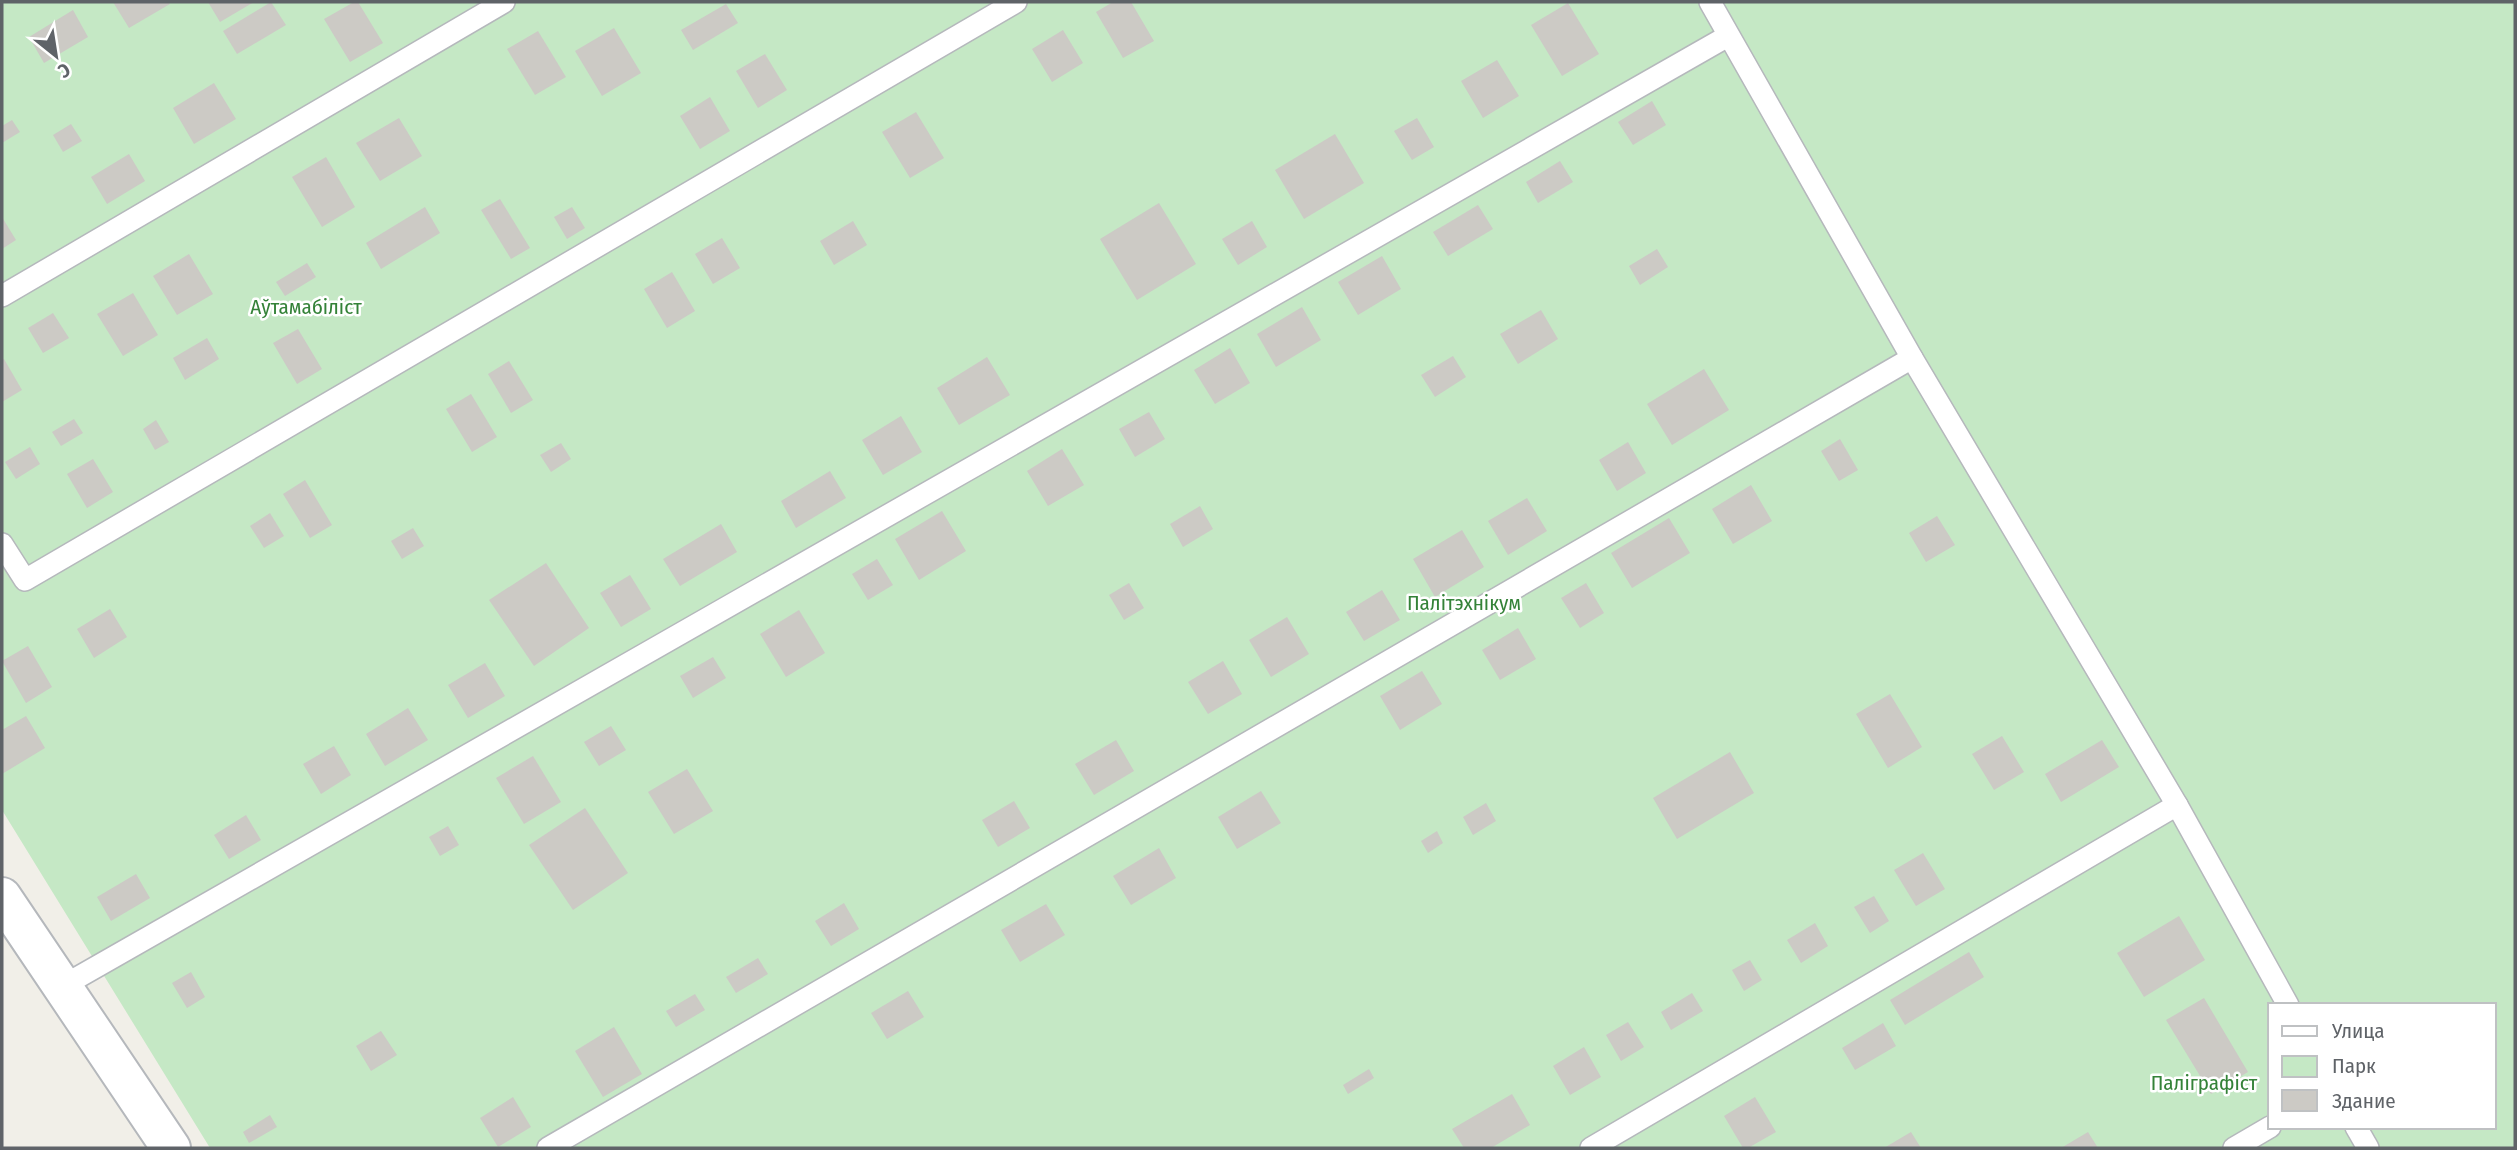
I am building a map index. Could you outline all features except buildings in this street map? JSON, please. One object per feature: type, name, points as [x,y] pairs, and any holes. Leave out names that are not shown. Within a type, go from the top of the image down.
[{"type":"street","points":[[2,897],[170,1148]]},
{"type":"lane","points":[[2,296],[504,2]]},
{"type":"lane","points":[[2,544],[25,580],[1016,2]]},
{"type":"lane","points":[[1710,2],[1912,358],[2177,805],[2287,1003]]},
{"type":"lane","points":[[61,987],[1728,36]]},
{"type":"lane","points":[[548,1148],[1912,358]]},
{"type":"lane","points":[[1591,1148],[2177,805]]},
{"type":"lane","points":[[2234,1148],[2268,1128]]},
{"type":"lane","points":[[2357,1129],[2368,1148]]},
{"type":"green space","name":"Палітэхнікум","points":[[2,2],[2515,2],[2515,1148],[210,1148],[2,810]]},
{"type":"park label","name":"Аўтамабіліст","points":[[306,307]]},
{"type":"park label","name":"Паліграфіст","points":[[2204,1083]]}]
